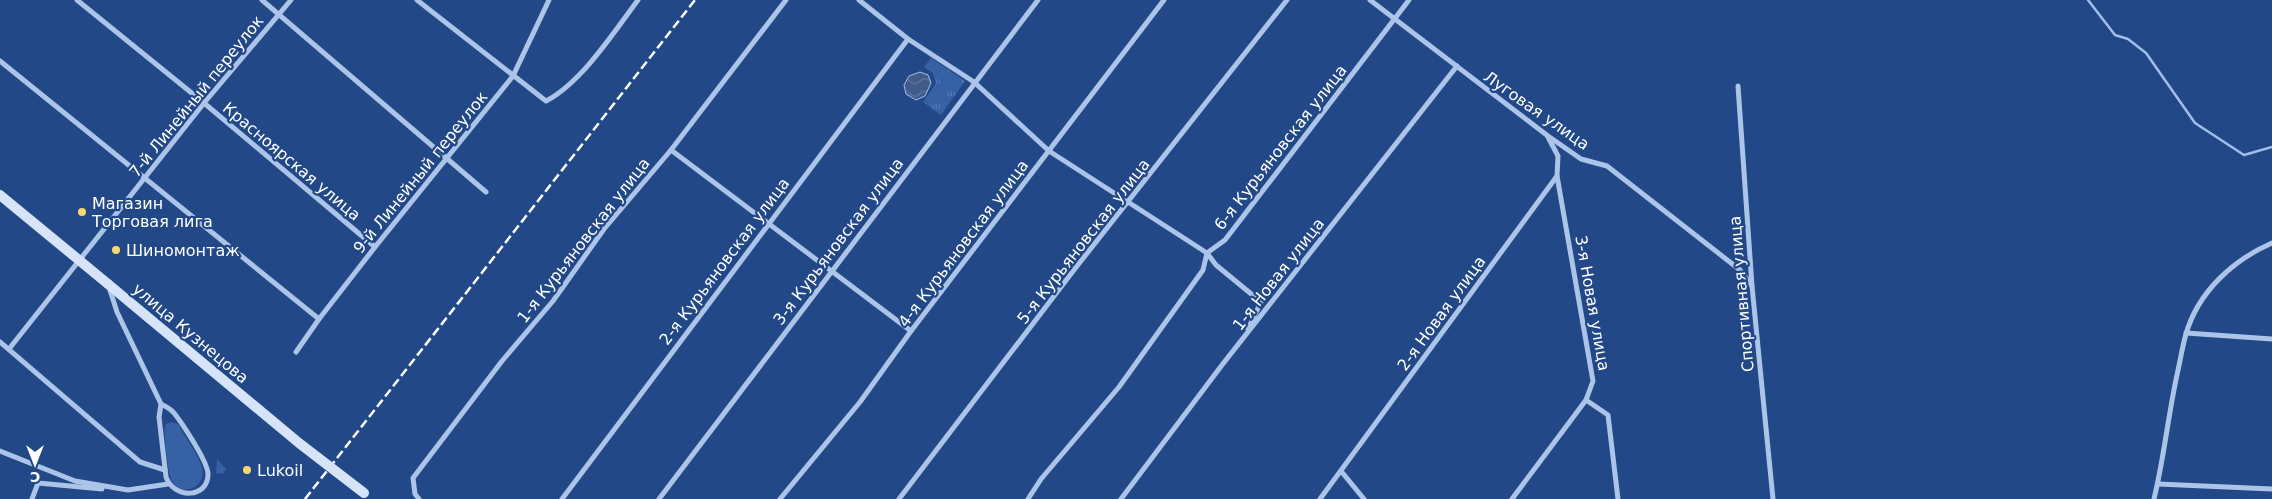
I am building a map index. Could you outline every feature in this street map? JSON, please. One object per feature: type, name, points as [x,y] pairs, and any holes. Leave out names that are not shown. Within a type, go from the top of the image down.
[{"type":"main road","name":"улица Кузнецова","points":[[0,195],[299,443],[367,496]]},
{"type":"street","name":"Красноярская улица","points":[[77,0],[204,103],[375,247]]},
{"type":"street","points":[[262,0],[486,192]]},
{"type":"street","name":"7-й Линейный переулок","points":[[9,349],[204,103],[291,0]]},
{"type":"street","points":[[417,0],[423,2],[546,101],[557,95],[595,57],[638,0]]},
{"type":"street","name":"9-й Линейный переулок","points":[[296,352],[319,318],[513,76],[550,0]]},
{"type":"street","name":"1-я Курьяновская улица","points":[[419,499],[415,494],[413,478],[502,361],[553,301],[604,229],[671,150],[786,0]]},
{"type":"street","points":[[859,0],[908,39],[974,82],[1049,151],[1207,253],[1216,265],[1261,302],[1243,339]]},
{"type":"street","name":"3-я Курьяновская улица","points":[[659,499],[1038,0]]},
{"type":"street","name":"4-я Курьяновская улица","points":[[780,499],[860,402],[911,331],[1164,0]]},
{"type":"street","name":"5-я Курьяновская улица","points":[[899,499],[1287,0]]},
{"type":"street","name":"Луговая улица","points":[[1370,0],[1548,136],[1581,159],[1607,166],[1740,270],[1752,286]]},
{"type":"street","name":"6-я Курьяновская улица","points":[[1207,253],[1225,240],[1409,0]]},
{"type":"street","name":"2-я Курьяновская улица","points":[[562,499],[908,39]]},
{"type":"street","points":[[0,61],[319,318]]},
{"type":"street","name":"1-я Новая улица","points":[[1121,499],[1243,339],[1457,66]]},
{"type":"street","name":"Спортивная улица","points":[[1738,86],[1752,286],[1773,499]]},
{"type":"street","points":[[1548,136],[1558,156],[1557,176]]},
{"type":"street","points":[[671,150],[911,331]]},
{"type":"street","name":"3-я Новая улица","points":[[1512,499],[1586,400],[1593,381],[1557,176]]},
{"type":"street","name":"2-я Новая улица","points":[[1320,499],[1557,176]]},
{"type":"street","points":[[2154,499],[2186,333],[2203,299],[2224,274],[2254,251],[2272,243]]},
{"type":"street","points":[[1028,499],[1041,479],[1119,387],[1203,270],[1207,253]]},
{"type":"street","points":[[108,284],[117,312],[162,404],[173,412],[204,461],[208,474],[203,487],[192,494],[178,493],[168,484],[159,417],[162,404]]},
{"type":"street","points":[[2186,333],[2272,339]]},
{"type":"street","points":[[0,342],[140,462],[165,470]]},
{"type":"street","points":[[1586,400],[1608,416],[1618,499]]},
{"type":"street","points":[[0,451],[75,481],[128,490]]},
{"type":"street","points":[[1340,470],[1364,499]]},
{"type":"street","points":[[32,499],[38,483],[64,487],[128,490],[168,484]]},
{"type":"street","points":[[2158,484],[2272,489]]},
{"type":"green space","points":[[931,58],[965,81],[941,115],[923,102],[936,83],[933,73],[924,67]]},
{"type":"green space","points":[[171,422],[178,424],[198,457],[202,468],[201,480],[193,488],[182,489],[177,487],[169,471],[164,429],[166,424]]},
{"type":"green space","points":[[217,459],[226,469],[223,474],[216,473]]},
{"type":"water","points":[[920,72],[928,75],[931,83],[925,96],[916,100],[906,94],[904,85],[909,76]]},
{"type":"waterway","points":[[2088,0],[2115,35],[2128,39],[2146,53],[2195,123],[2244,155],[2272,147]]},
{"type":"railway","points":[[305,499],[695,0]]},
{"type":"place","name":"Магазин Торговая лига","points":[[82,212]]},
{"type":"place","name":"Шиномонтаж","points":[[116,250]]},
{"type":"place","name":"Lukoil","points":[[247,470]]}]
